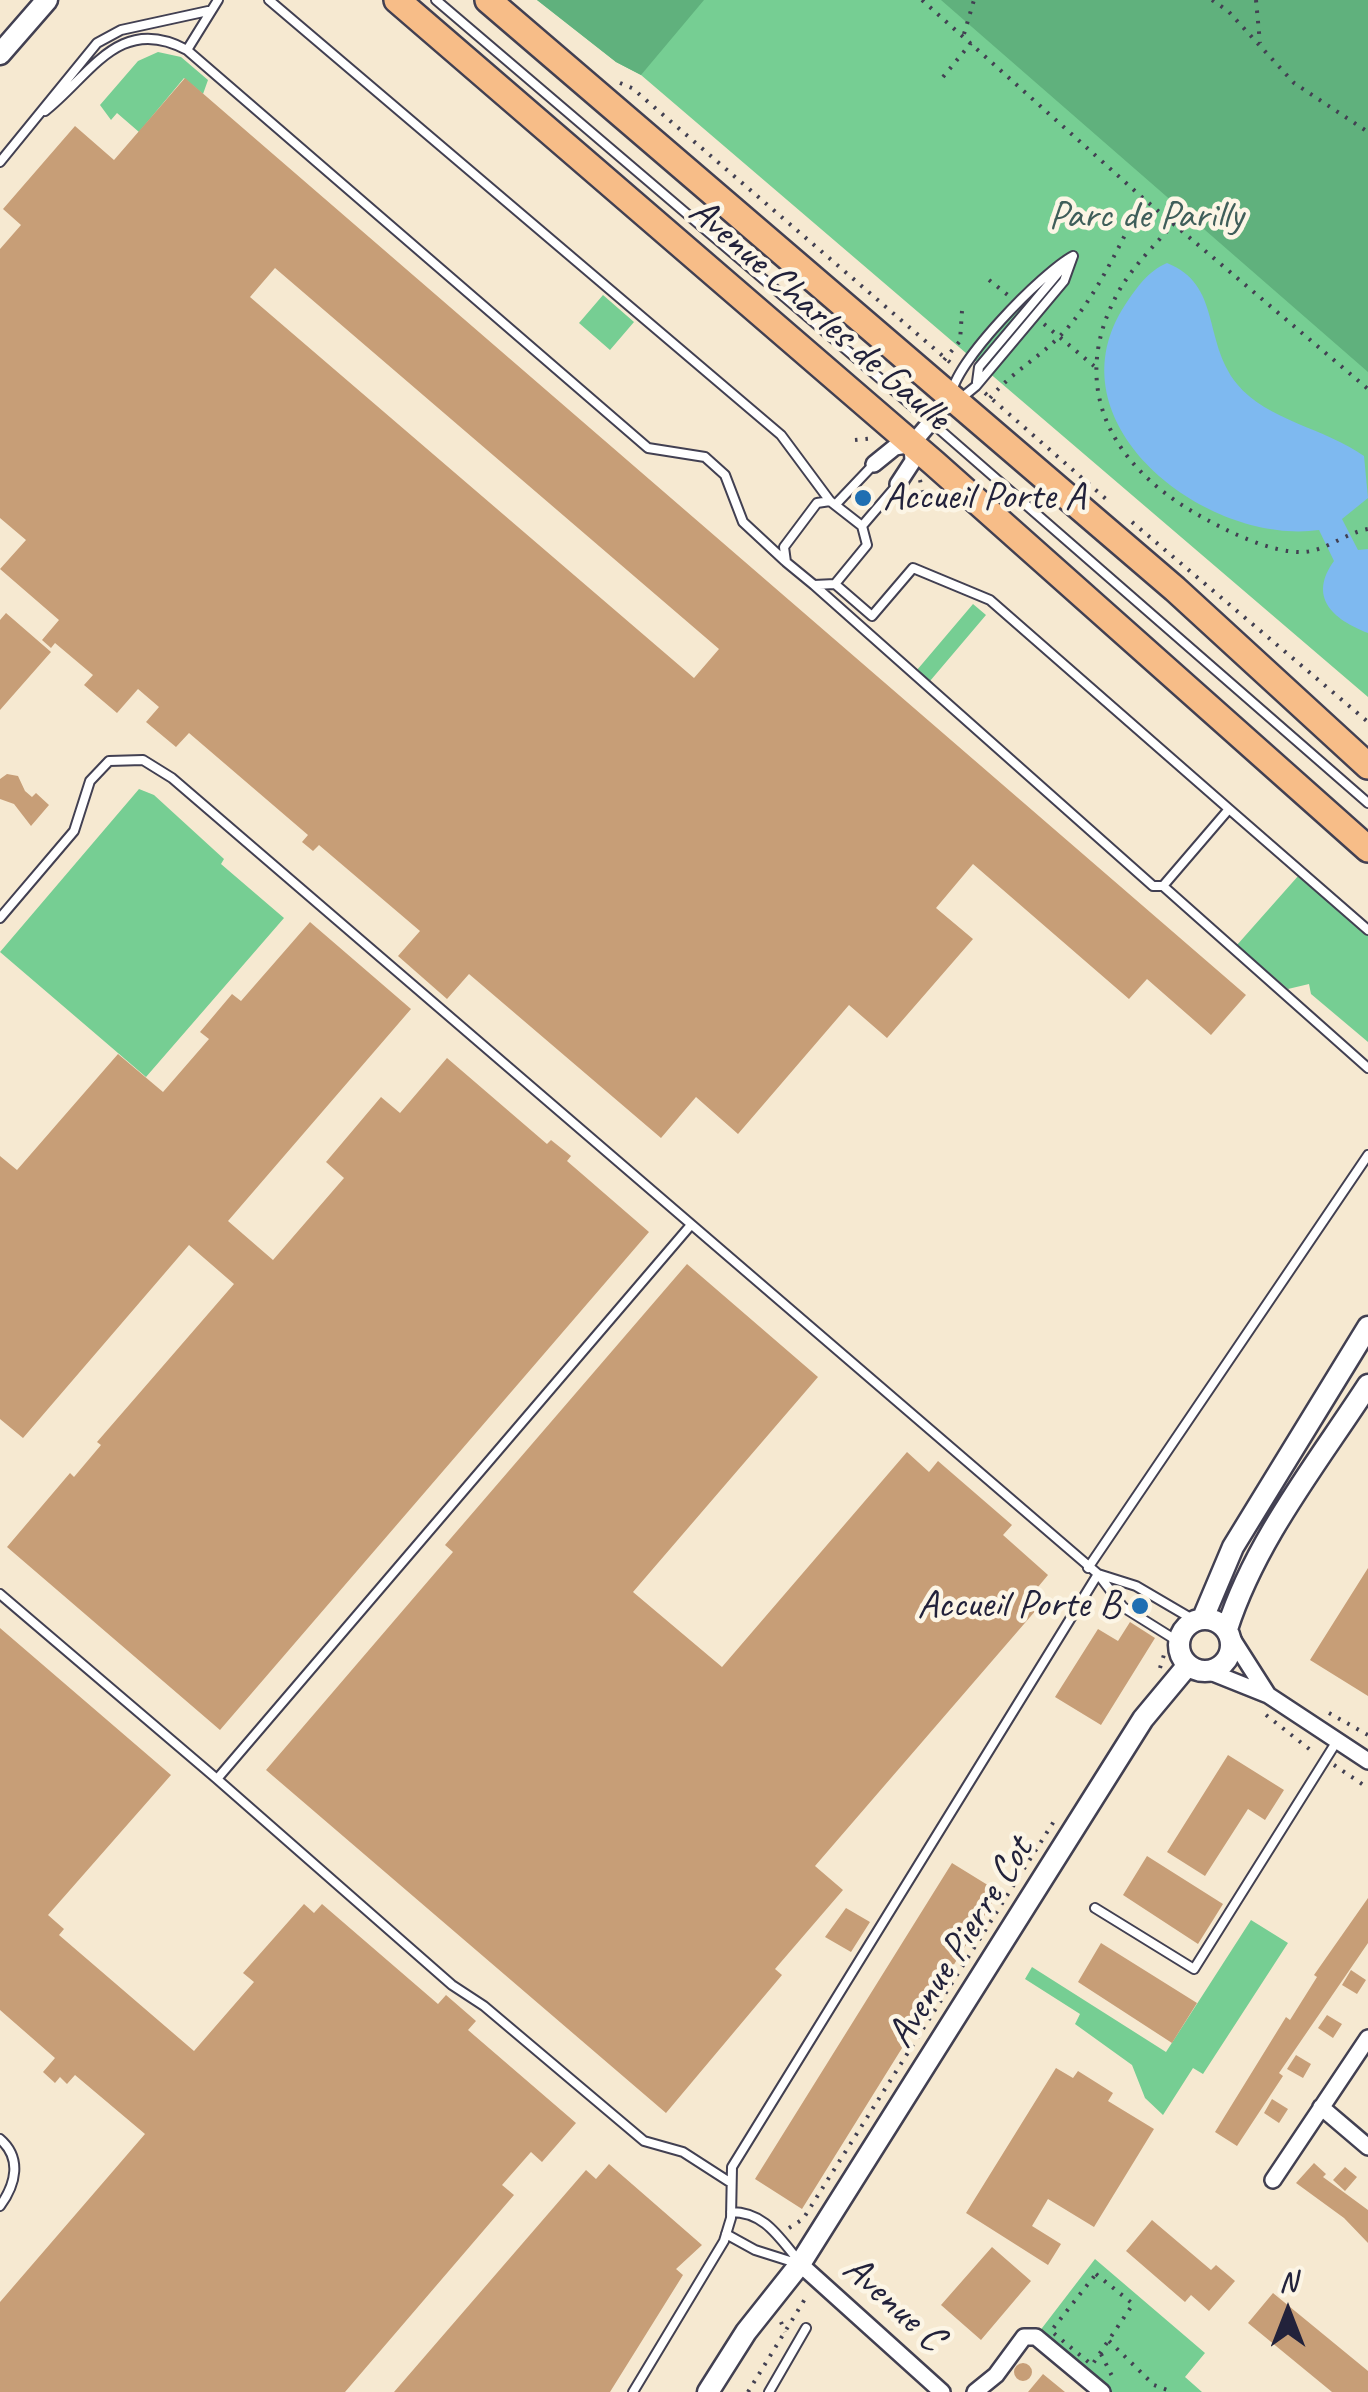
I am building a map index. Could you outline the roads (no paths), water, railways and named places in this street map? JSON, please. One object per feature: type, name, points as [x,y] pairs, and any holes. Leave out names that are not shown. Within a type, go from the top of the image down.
[{"type":"main road","name":"Avenue Charles de Gaulle","points":[[397,0],[912,444],[1368,849]]},
{"type":"main road","name":"Avenue Charles de Gaulle","points":[[488,0],[1175,590],[1368,766]]},
{"type":"street","points":[[0,54],[47,0]]},
{"type":"street","points":[[874,464],[895,447],[912,444],[951,398]]},
{"type":"street","points":[[898,484],[913,461],[912,444]]},
{"type":"street","points":[[1368,1326],[1233,1547],[1198,1619],[1179,1642],[1198,1668],[1268,1694],[1368,1761]]},
{"type":"street","points":[[1198,1668],[1226,1661],[1238,1593],[1368,1385]]},
{"type":"street","points":[[1198,1619],[1229,1633],[1268,1694]]},
{"type":"street","name":"Avenue Pierre Cot","points":[[708,2392],[746,2332],[800,2264],[1143,1718],[1198,1668]]},
{"type":"street","points":[[1273,2180],[1368,2038]]},
{"type":"street","points":[[1321,2107],[1368,2147]]},
{"type":"street","name":"Avenue C","points":[[800,2264],[942,2392]]},
{"type":"street","points":[[974,2392],[996,2374],[1024,2337],[1036,2337],[1108,2390]]},
{"type":"lane","points":[[187,50],[218,0]]},
{"type":"lane","points":[[270,0],[781,435],[833,502],[862,526],[867,546],[836,584],[814,586]]},
{"type":"lane","points":[[436,0],[931,422],[1368,804]]},
{"type":"lane","points":[[41,114],[57,87],[108,35],[208,11]]},
{"type":"lane","points":[[0,162],[41,114],[110,48],[150,41],[187,50],[648,448],[704,457],[725,476],[743,522],[786,562],[1153,886],[1163,886],[1368,1068]]},
{"type":"lane","points":[[961,372],[979,366],[1073,256]]},
{"type":"lane","points":[[1073,256],[1064,281],[976,386],[965,395],[951,398],[951,385],[1049,268],[1073,256]]},
{"type":"lane","points":[[976,386],[979,366]]},
{"type":"lane","points":[[786,562],[786,539],[817,503],[833,502],[874,464]]},
{"type":"lane","points":[[862,526],[898,484]]},
{"type":"lane","points":[[836,584],[872,616],[913,568],[990,600],[1368,930]]},
{"type":"lane","points":[[0,918],[74,831],[90,781],[108,761],[143,760],[172,778],[1088,1568],[1136,1586],[1198,1619]]},
{"type":"lane","points":[[1163,886],[1229,808]]},
{"type":"lane","points":[[1088,1568],[1368,1155]]},
{"type":"lane","points":[[216,1779],[690,1226]]},
{"type":"lane","points":[[1098,1574],[1123,1607],[1179,1642]]},
{"type":"lane","points":[[633,2392],[726,2234],[731,2212],[728,2181],[732,2167],[1098,1574]]},
{"type":"lane","points":[[0,1594],[452,1985],[484,2006],[644,2141],[683,2152],[728,2181]]},
{"type":"lane","points":[[1095,1908],[1194,1969],[1337,1742]]},
{"type":"lane","points":[[0,2139],[11,2148],[16,2167],[0,2206]]},
{"type":"lane","points":[[731,2212],[749,2212],[770,2226],[800,2264]]},
{"type":"lane","points":[[726,2234],[755,2250],[800,2264]]},
{"type":"lane","points":[[770,2392],[806,2328]]},
{"type":"water","points":[[1167,263],[1196,285],[1226,367],[1249,396],[1364,456],[1368,498],[1342,519],[1358,550],[1368,549],[1368,633],[1344,621],[1328,605],[1323,585],[1334,561],[1319,530],[1275,530],[1230,518],[1188,497],[1151,468],[1123,433],[1107,393],[1106,349],[1125,305],[1148,275]]},
{"type":"place","name":"Accueil Porte A","points":[[863,498]]},
{"type":"place","name":"Accueil Porte B","points":[[1140,1606]]},
{"type":"park label","name":"Parc de Parilly","points":[[1146,217]]}]
